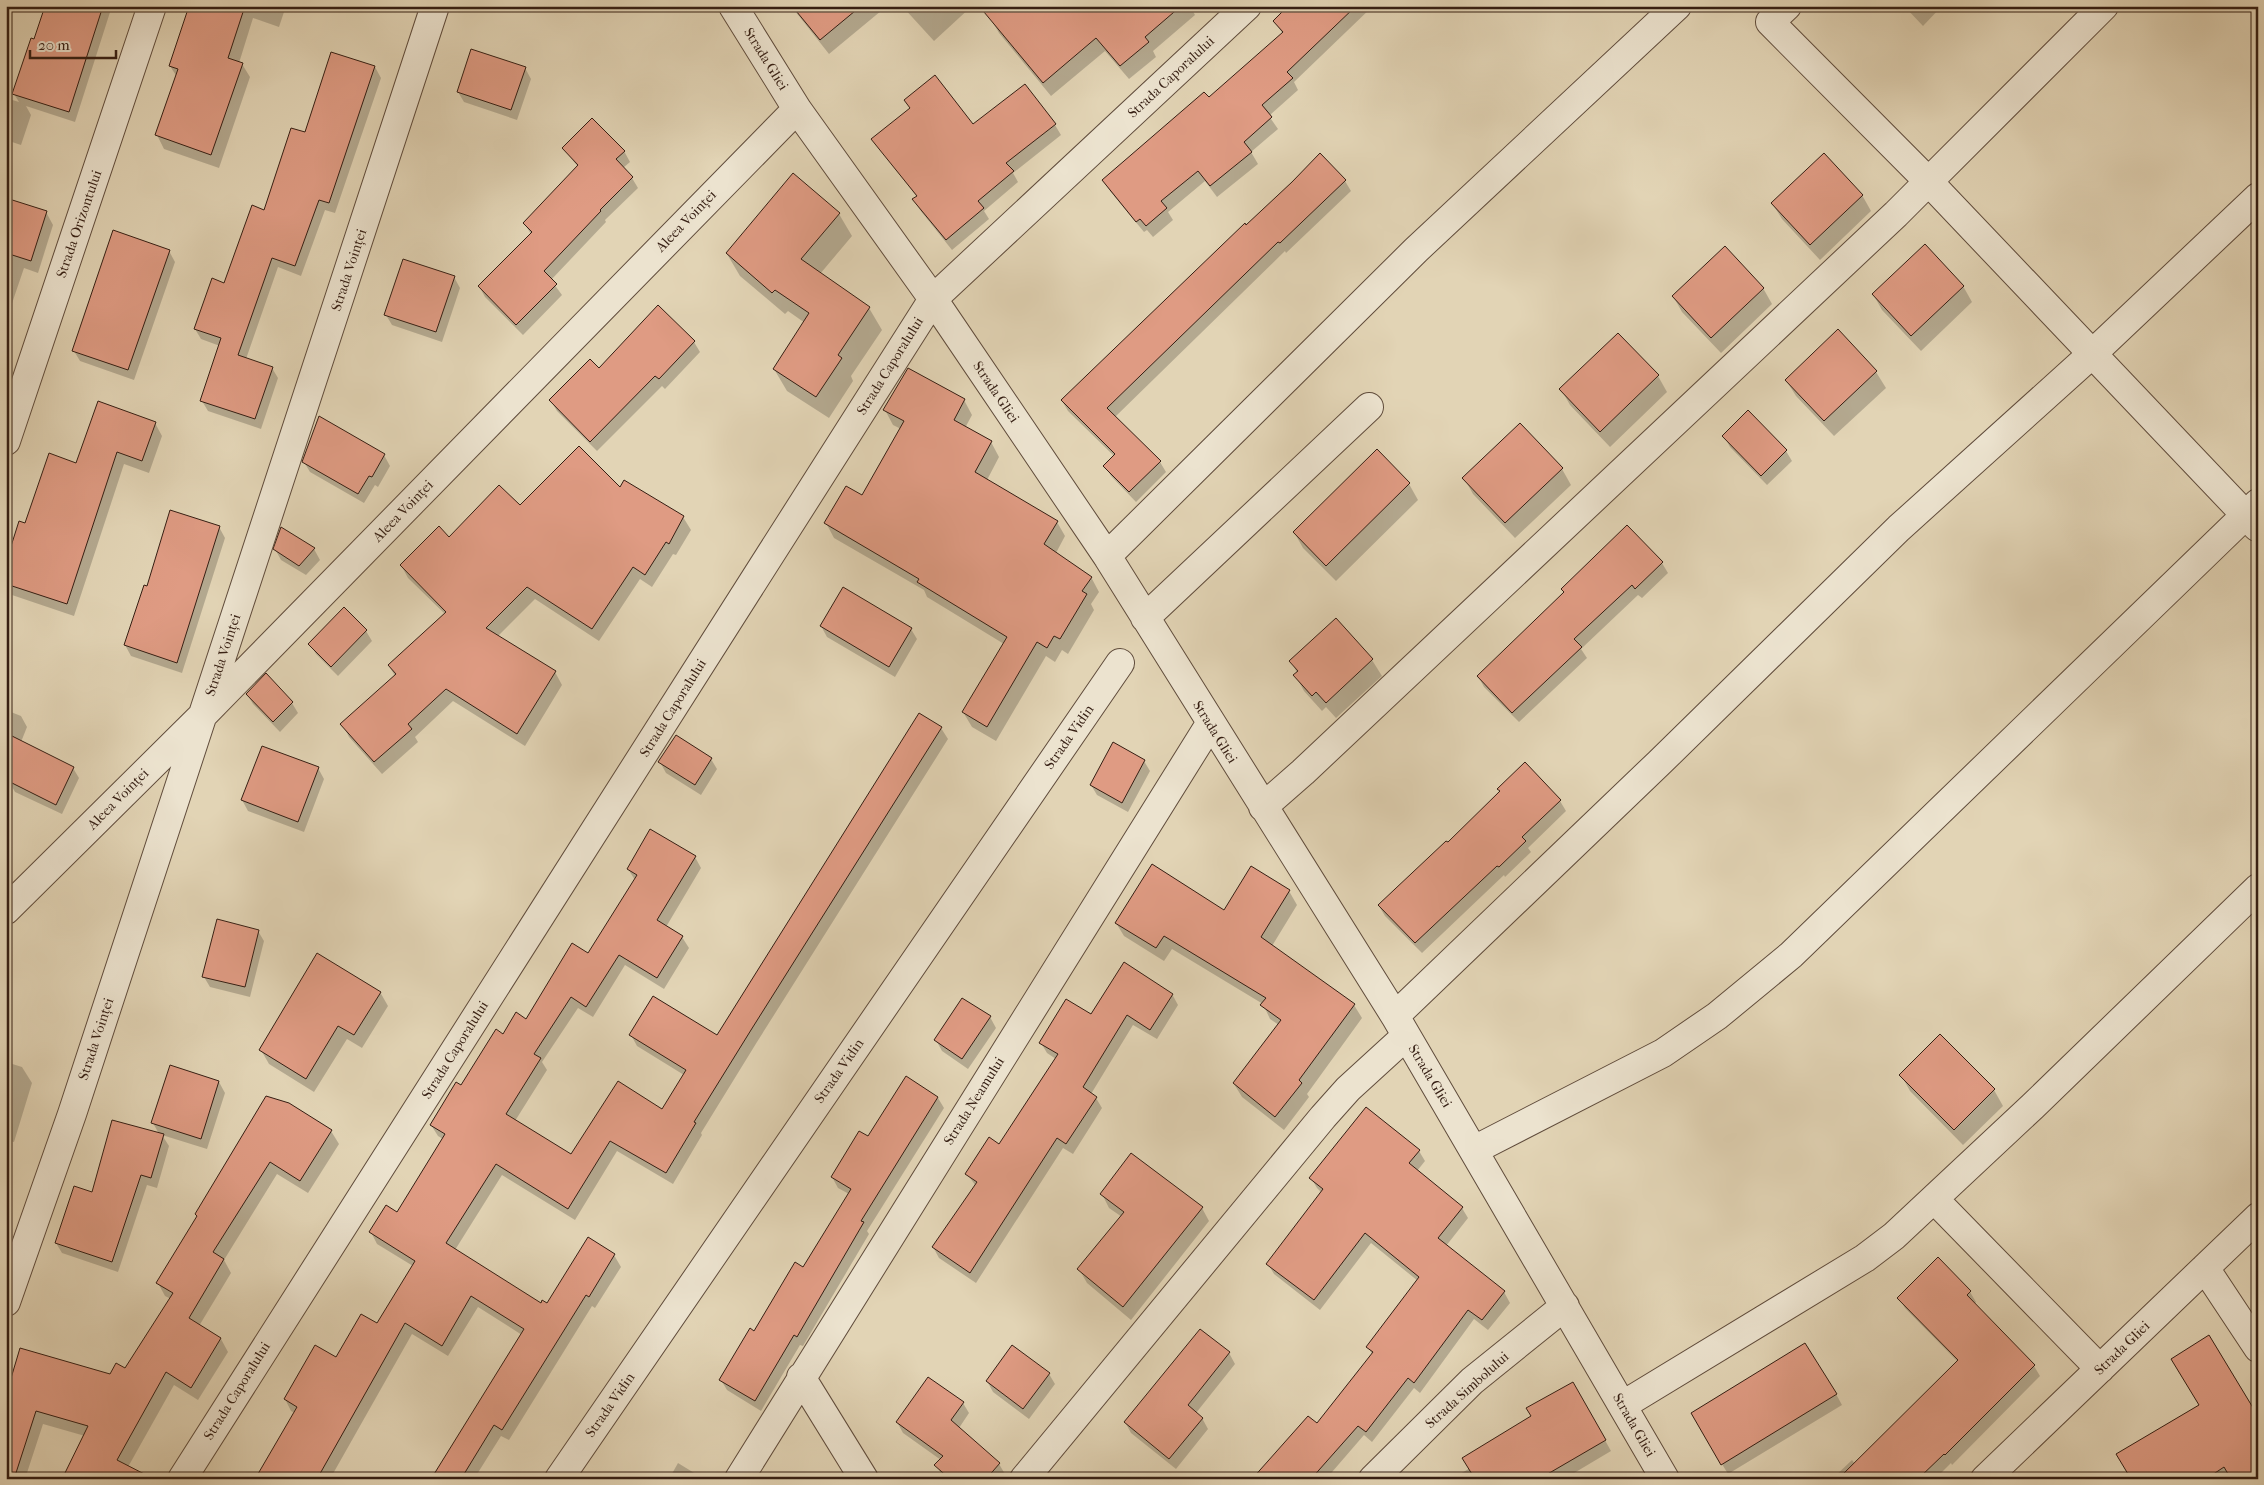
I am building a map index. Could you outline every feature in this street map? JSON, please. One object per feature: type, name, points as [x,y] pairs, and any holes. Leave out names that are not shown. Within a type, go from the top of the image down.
[{"type":"street","name":"Strada Orizontului","points":[[6,441],[152,6]]},
{"type":"street","name":"Strada Voinței","points":[[6,1302],[72,1114],[435,6]]},
{"type":"street","name":"Strada Caporalului","points":[[182,1479],[933,299],[1247,6]]},
{"type":"street","points":[[1107,556],[1416,250],[1677,6]]},
{"type":"street","points":[[1474,1150],[1663,1052],[1717,1016],[1791,955],[2253,516],[2092,354],[1928,182],[1770,22],[1787,6]]},
{"type":"street","points":[[1263,807],[1387,694],[1928,182],[2104,6]]},
{"type":"street","name":"Strada Gliei","points":[[735,7],[797,109],[933,299],[1107,556],[1210,724],[1401,1026],[1665,1479]]},
{"type":"street","name":"Aleea Voinței","points":[[6,910],[203,715],[797,109]]},
{"type":"street","points":[[1024,1479],[1323,1117],[1401,1026],[1659,763],[1899,528],[2092,354],[2258,197]]},
{"type":"street","points":[[1145,618],[1369,407]]},
{"type":"street","name":"Strada Vidin","points":[[559,1479],[1120,663]]},
{"type":"street","name":"Strada Neamului","points":[[739,1479],[1210,724]]},
{"type":"street","points":[[1623,1406],[1864,1258],[1894,1236],[2033,1106],[2258,888]]},
{"type":"street","points":[[1934,1199],[2100,1369]]},
{"type":"street","name":"Strada Gliei","points":[[1986,1479],[2258,1217]]},
{"type":"street","points":[[2205,1268],[2258,1348]]},
{"type":"street","name":"Strada Simbolului","points":[[1373,1479],[1472,1381],[1565,1306]]},
{"type":"street","points":[[801,1377],[864,1479]]},
{"type":"building","points":[[45,6],[103,6],[69,112],[12,94],[31,38],[34,39]]},
{"type":"building","points":[[189,6],[245,6],[228,58],[243,63],[211,155],[155,135],[178,69],[169,66]]},
{"type":"building","points":[[792,6],[861,6],[820,40]]},
{"type":"building","points":[[979,6],[1181,6],[1145,37],[1149,42],[1120,66],[1096,38],[1043,83]]},
{"type":"building","points":[[1288,6],[1356,6],[1287,72],[1293,78],[1262,105],[1272,117],[1244,142],[1252,152],[1210,186],[1198,171],[1161,201],[1167,208],[1146,226],[1140,219],[1136,222],[1102,180],[1204,92],[1209,97],[1283,32],[1273,21]]},
{"type":"building","points":[[471,49],[526,67],[511,110],[457,92]]},
{"type":"building","points":[[331,52],[375,66],[329,203],[319,200],[295,266],[272,258],[238,355],[273,367],[255,419],[200,401],[221,338],[194,329],[212,278],[224,283],[252,205],[264,210],[291,128],[305,132]]},
{"type":"building","points":[[935,75],[973,124],[1025,84],[1056,124],[1006,163],[1014,171],[978,201],[984,208],[946,240],[912,199],[917,196],[871,139],[910,108],[904,100]]},
{"type":"building","points":[[592,118],[625,151],[616,159],[633,177],[544,271],[557,284],[516,325],[478,286],[532,232],[523,223],[578,165],[562,148]]},
{"type":"building","points":[[1320,153],[1346,180],[1280,243],[1278,242],[1107,408],[1161,461],[1129,492],[1103,466],[1115,454],[1061,400],[1245,223],[1246,225],[1292,182]]},
{"type":"building","points":[[1824,153],[1863,195],[1810,245],[1771,203]]},
{"type":"building","points":[[793,173],[840,213],[801,259],[870,307],[838,355],[842,358],[816,397],[773,369],[809,313],[775,290],[772,293],[726,253]]},
{"type":"building","points":[[6,198],[47,211],[31,261],[6,253]]},
{"type":"building","points":[[113,230],[170,250],[128,370],[72,351]]},
{"type":"building","points":[[1925,244],[1964,286],[1911,336],[1872,294]]},
{"type":"building","points":[[1725,246],[1764,288],[1711,338],[1672,296]]},
{"type":"building","points":[[403,259],[455,276],[436,332],[384,315]]},
{"type":"building","points":[[658,305],[695,341],[659,379],[655,376],[590,442],[549,400],[590,359],[599,368]]},
{"type":"building","points":[[1838,329],[1877,371],[1824,421],[1785,380]]},
{"type":"building","points":[[1618,333],[1659,375],[1600,432],[1559,389]]},
{"type":"building","points":[[908,368],[965,399],[954,420],[992,441],[975,472],[1058,521],[1044,544],[1092,577],[1082,591],[1087,594],[1060,639],[1054,636],[1047,648],[1037,642],[987,727],[962,712],[1007,637],[917,582],[919,579],[824,523],[846,486],[862,495],[904,421],[883,410]]},
{"type":"building","points":[[98,401],[156,422],[142,461],[117,452],[67,604],[6,584],[6,562],[19,521],[25,523],[49,453],[76,463]]},
{"type":"building","points":[[1748,410],[1787,450],[1761,476],[1722,436]]},
{"type":"building","points":[[319,416],[385,454],[372,477],[369,476],[358,494],[302,462]]},
{"type":"building","points":[[1520,423],[1563,468],[1505,523],[1462,478]]},
{"type":"building","points":[[579,446],[620,487],[624,480],[684,516],[669,544],[666,542],[645,575],[633,567],[592,629],[527,587],[486,628],[556,671],[517,734],[446,689],[408,724],[412,729],[374,762],[340,724],[396,674],[388,665],[446,612],[400,565],[439,526],[449,537],[499,485],[520,505]]},
{"type":"building","points":[[1377,449],[1410,483],[1326,566],[1293,532]]},
{"type":"building","points":[[170,510],[220,526],[177,663],[124,645],[144,585],[147,586]]},
{"type":"building","points":[[1627,525],[1663,562],[1635,589],[1632,585],[1574,639],[1582,647],[1512,713],[1477,676],[1564,592],[1561,589]]},
{"type":"building","points":[[281,527],[315,548],[299,566],[273,549]]},
{"type":"building","points":[[843,587],[912,628],[889,667],[820,626]]},
{"type":"building","points":[[344,607],[367,630],[331,667],[308,644]]},
{"type":"building","points":[[1336,618],[1373,659],[1326,703],[1316,692],[1312,696],[1293,675],[1298,671],[1289,661]]},
{"type":"building","points":[[266,673],[293,702],[273,722],[246,694]]},
{"type":"building","points":[[919,713],[942,727],[694,1122],[696,1123],[666,1173],[610,1141],[568,1209],[496,1164],[446,1243],[541,1303],[542,1300],[547,1303],[588,1237],[615,1254],[589,1297],[586,1295],[502,1430],[494,1425],[461,1479],[431,1479],[524,1329],[471,1296],[442,1346],[405,1323],[317,1479],[255,1479],[297,1407],[284,1399],[315,1345],[336,1357],[361,1314],[377,1323],[415,1261],[369,1232],[386,1205],[397,1212],[445,1134],[430,1125],[456,1082],[461,1085],[496,1029],[503,1034],[516,1012],[526,1019],[572,943],[588,953],[637,875],[627,869],[650,829],[696,856],[657,920],[683,936],[657,978],[619,955],[586,1007],[571,997],[534,1054],[541,1058],[506,1114],[571,1154],[618,1081],[662,1109],[686,1070],[629,1035],[653,996],[717,1035]]},
{"type":"building","points":[[6,733],[74,767],[56,805],[6,780]]},
{"type":"building","points":[[676,735],[712,758],[695,785],[658,762]]},
{"type":"building","points":[[1113,742],[1145,760],[1122,803],[1090,785]]},
{"type":"building","points":[[262,746],[319,767],[298,822],[241,800]]},
{"type":"building","points":[[1525,762],[1561,800],[1522,837],[1526,841],[1415,943],[1378,905],[1446,841],[1448,842],[1500,791],[1497,789]]},
{"type":"building","points":[[1152,864],[1224,910],[1251,866],[1290,890],[1261,937],[1355,1004],[1299,1080],[1302,1083],[1275,1117],[1233,1083],[1281,1020],[1260,1005],[1266,998],[1164,936],[1156,948],[1115,923]]},
{"type":"building","points":[[217,919],[259,930],[245,987],[202,977]]},
{"type":"building","points":[[317,953],[381,992],[354,1035],[338,1026],[306,1079],[259,1050]]},
{"type":"building","points":[[1124,962],[1173,994],[1150,1030],[1127,1015],[1083,1087],[1097,1097],[1066,1144],[1057,1138],[970,1273],[932,1247],[977,1182],[965,1174],[989,1137],[999,1144],[1058,1054],[1039,1043],[1066,999],[1091,1014]]},
{"type":"building","points":[[962,998],[991,1016],[962,1059],[934,1040]]},
{"type":"building","points":[[1940,1034],[1995,1089],[1954,1130],[1899,1075]]},
{"type":"building","points":[[170,1065],[219,1081],[201,1139],[151,1123]]},
{"type":"building","points":[[906,1076],[938,1097],[861,1221],[864,1222],[797,1337],[794,1335],[755,1401],[719,1380],[750,1328],[754,1331],[795,1262],[803,1267],[851,1189],[831,1177],[859,1131],[868,1136]]},
{"type":"building","points":[[266,1096],[289,1103],[332,1130],[300,1181],[270,1162],[213,1252],[224,1259],[189,1318],[221,1338],[191,1388],[166,1372],[117,1460],[154,1479],[62,1479],[88,1426],[36,1411],[14,1479],[6,1479],[6,1395],[20,1348],[110,1374],[116,1363],[125,1368],[173,1293],[156,1283]]},
{"type":"building","points":[[1366,1107],[1420,1150],[1409,1163],[1463,1207],[1438,1238],[1505,1291],[1482,1320],[1468,1310],[1414,1383],[1408,1378],[1366,1432],[1358,1426],[1311,1479],[1252,1479],[1308,1416],[1317,1423],[1373,1352],[1366,1347],[1419,1277],[1365,1233],[1314,1300],[1266,1264],[1323,1189],[1309,1178]]},
{"type":"building","points":[[112,1120],[164,1134],[151,1178],[141,1175],[112,1262],[55,1243],[74,1186],[92,1192]]},
{"type":"building","points":[[1131,1153],[1203,1207],[1123,1307],[1077,1269],[1124,1212],[1100,1194]]},
{"type":"building","points":[[1938,1257],[1971,1291],[1967,1295],[2035,1365],[1945,1455],[1918,1479],[1838,1479],[1958,1360],[1897,1298]]},
{"type":"building","points":[[1200,1329],[1230,1352],[1188,1405],[1203,1418],[1169,1459],[1124,1422]]},
{"type":"building","points":[[2209,1335],[2258,1416],[2258,1479],[2231,1479],[2224,1467],[2206,1479],[2131,1479],[2116,1454],[2199,1405],[2171,1359]]},
{"type":"building","points":[[1805,1343],[1837,1394],[1721,1465],[1691,1413]]},
{"type":"building","points":[[1012,1345],[1050,1373],[1023,1409],[986,1381]]},
{"type":"building","points":[[928,1377],[964,1402],[951,1420],[1000,1463],[986,1479],[950,1479],[934,1465],[943,1456],[896,1422]]},
{"type":"building","points":[[1573,1382],[1606,1440],[1539,1479],[1475,1479],[1462,1458],[1531,1416],[1526,1408]]}]
